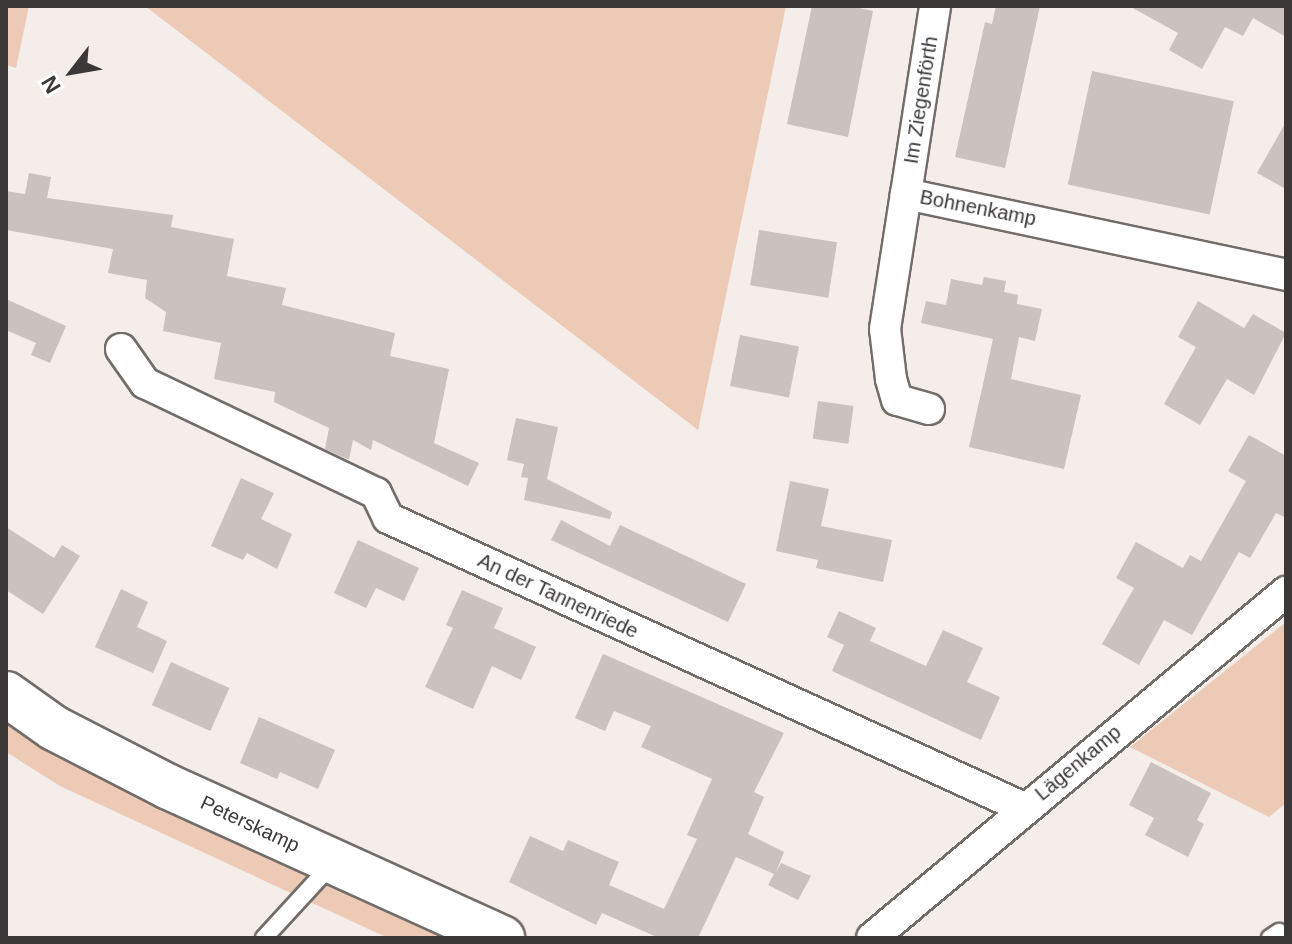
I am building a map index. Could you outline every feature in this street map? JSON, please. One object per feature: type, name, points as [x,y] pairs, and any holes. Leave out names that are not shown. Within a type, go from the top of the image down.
[{"type":"street","name":"Im Ziegenförth","points":[[906,194],[935,6]]},
{"type":"street","name":"Bohnenkamp","points":[[929,409],[897,400],[889,367],[885,329],[906,194],[1286,275]]},
{"type":"street","name":"An der Tannenriede","points":[[121,349],[145,383],[376,493],[388,518],[1024,808]]},
{"type":"street","name":"Lägenkamp","points":[[872,938],[1286,592]]},
{"type":"street","name":"Peterskamp","points":[[6,694],[54,728],[169,787],[502,938]]},
{"type":"lane","points":[[264,938],[333,862]]},
{"type":"shaded area","points":[[6,6],[29,6],[16,68],[6,65]]},
{"type":"shaded area","points":[[145,6],[786,6],[698,430]]},
{"type":"shaded area","points":[[1286,622],[1286,803],[1269,817],[1130,747]]},
{"type":"shaded area","points":[[6,713],[463,938],[388,938],[60,786],[6,752]]},
{"type":"building","points":[[812,6],[850,6],[873,11],[848,137],[787,124]]},
{"type":"building","points":[[996,6],[1040,6],[1005,168],[955,157],[985,22],[992,24]]},
{"type":"building","points":[[1129,6],[1286,6],[1286,37],[1253,18],[1243,36],[1225,27],[1202,69],[1169,50],[1178,33]]},
{"type":"building","points":[[1092,71],[1234,101],[1210,215],[1068,184]]},
{"type":"building","points":[[1286,122],[1286,189],[1257,173]]},
{"type":"building","points":[[29,173],[51,177],[47,198],[173,215],[171,227],[234,239],[227,276],[286,288],[282,305],[395,333],[390,356],[449,369],[434,443],[479,463],[468,486],[373,440],[371,450],[353,440],[349,460],[325,449],[329,428],[274,402],[275,392],[214,379],[221,343],[163,331],[166,312],[145,298],[147,280],[108,273],[113,249],[6,230],[6,191],[25,194]]},
{"type":"building","points":[[759,230],[837,242],[828,298],[750,285]]},
{"type":"building","points":[[984,277],[1006,281],[1004,292],[1018,295],[1017,304],[1042,309],[1035,341],[1019,337],[1011,379],[1081,395],[1064,469],[969,447],[993,339],[921,323],[926,301],[946,305],[951,279],[982,285]]},
{"type":"building","points":[[6,299],[66,326],[50,363],[31,355],[36,343],[6,330]]},
{"type":"building","points":[[1198,301],[1244,328],[1253,314],[1286,333],[1254,395],[1227,379],[1200,425],[1164,404],[1196,347],[1178,337]]},
{"type":"building","points":[[740,335],[799,346],[789,397],[730,386]]},
{"type":"building","points":[[818,401],[854,406],[848,444],[813,439]]},
{"type":"building","points":[[516,418],[558,427],[547,479],[612,512],[610,519],[524,500],[528,478],[521,477],[524,464],[507,460]]},
{"type":"building","points":[[1249,435],[1286,456],[1286,518],[1276,513],[1250,558],[1239,552],[1192,635],[1164,620],[1139,665],[1102,644],[1134,588],[1116,578],[1136,542],[1183,568],[1190,555],[1201,561],[1246,481],[1228,471]]},
{"type":"building","points":[[241,478],[274,493],[261,519],[292,534],[277,569],[247,553],[243,560],[211,546]]},
{"type":"building","points":[[790,481],[829,489],[821,526],[892,540],[883,582],[816,568],[818,560],[776,551]]},
{"type":"building","points":[[561,520],[610,546],[620,525],[746,584],[728,622],[551,540]]},
{"type":"building","points":[[6,527],[54,558],[62,545],[80,556],[43,614],[6,590]]},
{"type":"building","points":[[358,540],[419,568],[404,601],[376,588],[366,608],[334,593]]},
{"type":"building","points":[[121,589],[148,602],[137,627],[167,641],[153,673],[95,647]]},
{"type":"building","points":[[462,590],[503,608],[494,628],[536,647],[521,680],[492,666],[473,709],[425,687],[453,628],[446,625]]},
{"type":"building","points":[[839,611],[876,628],[870,641],[926,666],[943,630],[983,648],[967,682],[1000,697],[981,740],[832,671],[844,645],[827,637]]},
{"type":"building","points":[[603,654],[784,733],[754,792],[764,797],[748,834],[784,852],[776,872],[781,863],[811,876],[798,900],[768,885],[774,874],[736,857],[698,938],[659,938],[602,913],[596,925],[509,882],[530,836],[563,851],[568,840],[619,862],[609,885],[664,909],[697,839],[687,835],[712,779],[641,747],[651,726],[614,711],[605,731],[575,718]]},
{"type":"building","points":[[171,662],[229,688],[210,731],[152,705]]},
{"type":"building","points":[[259,717],[335,750],[318,789],[280,772],[277,779],[240,763]]},
{"type":"building","points":[[1151,762],[1211,793],[1197,820],[1204,824],[1188,857],[1145,835],[1154,818],[1129,805]]}]
